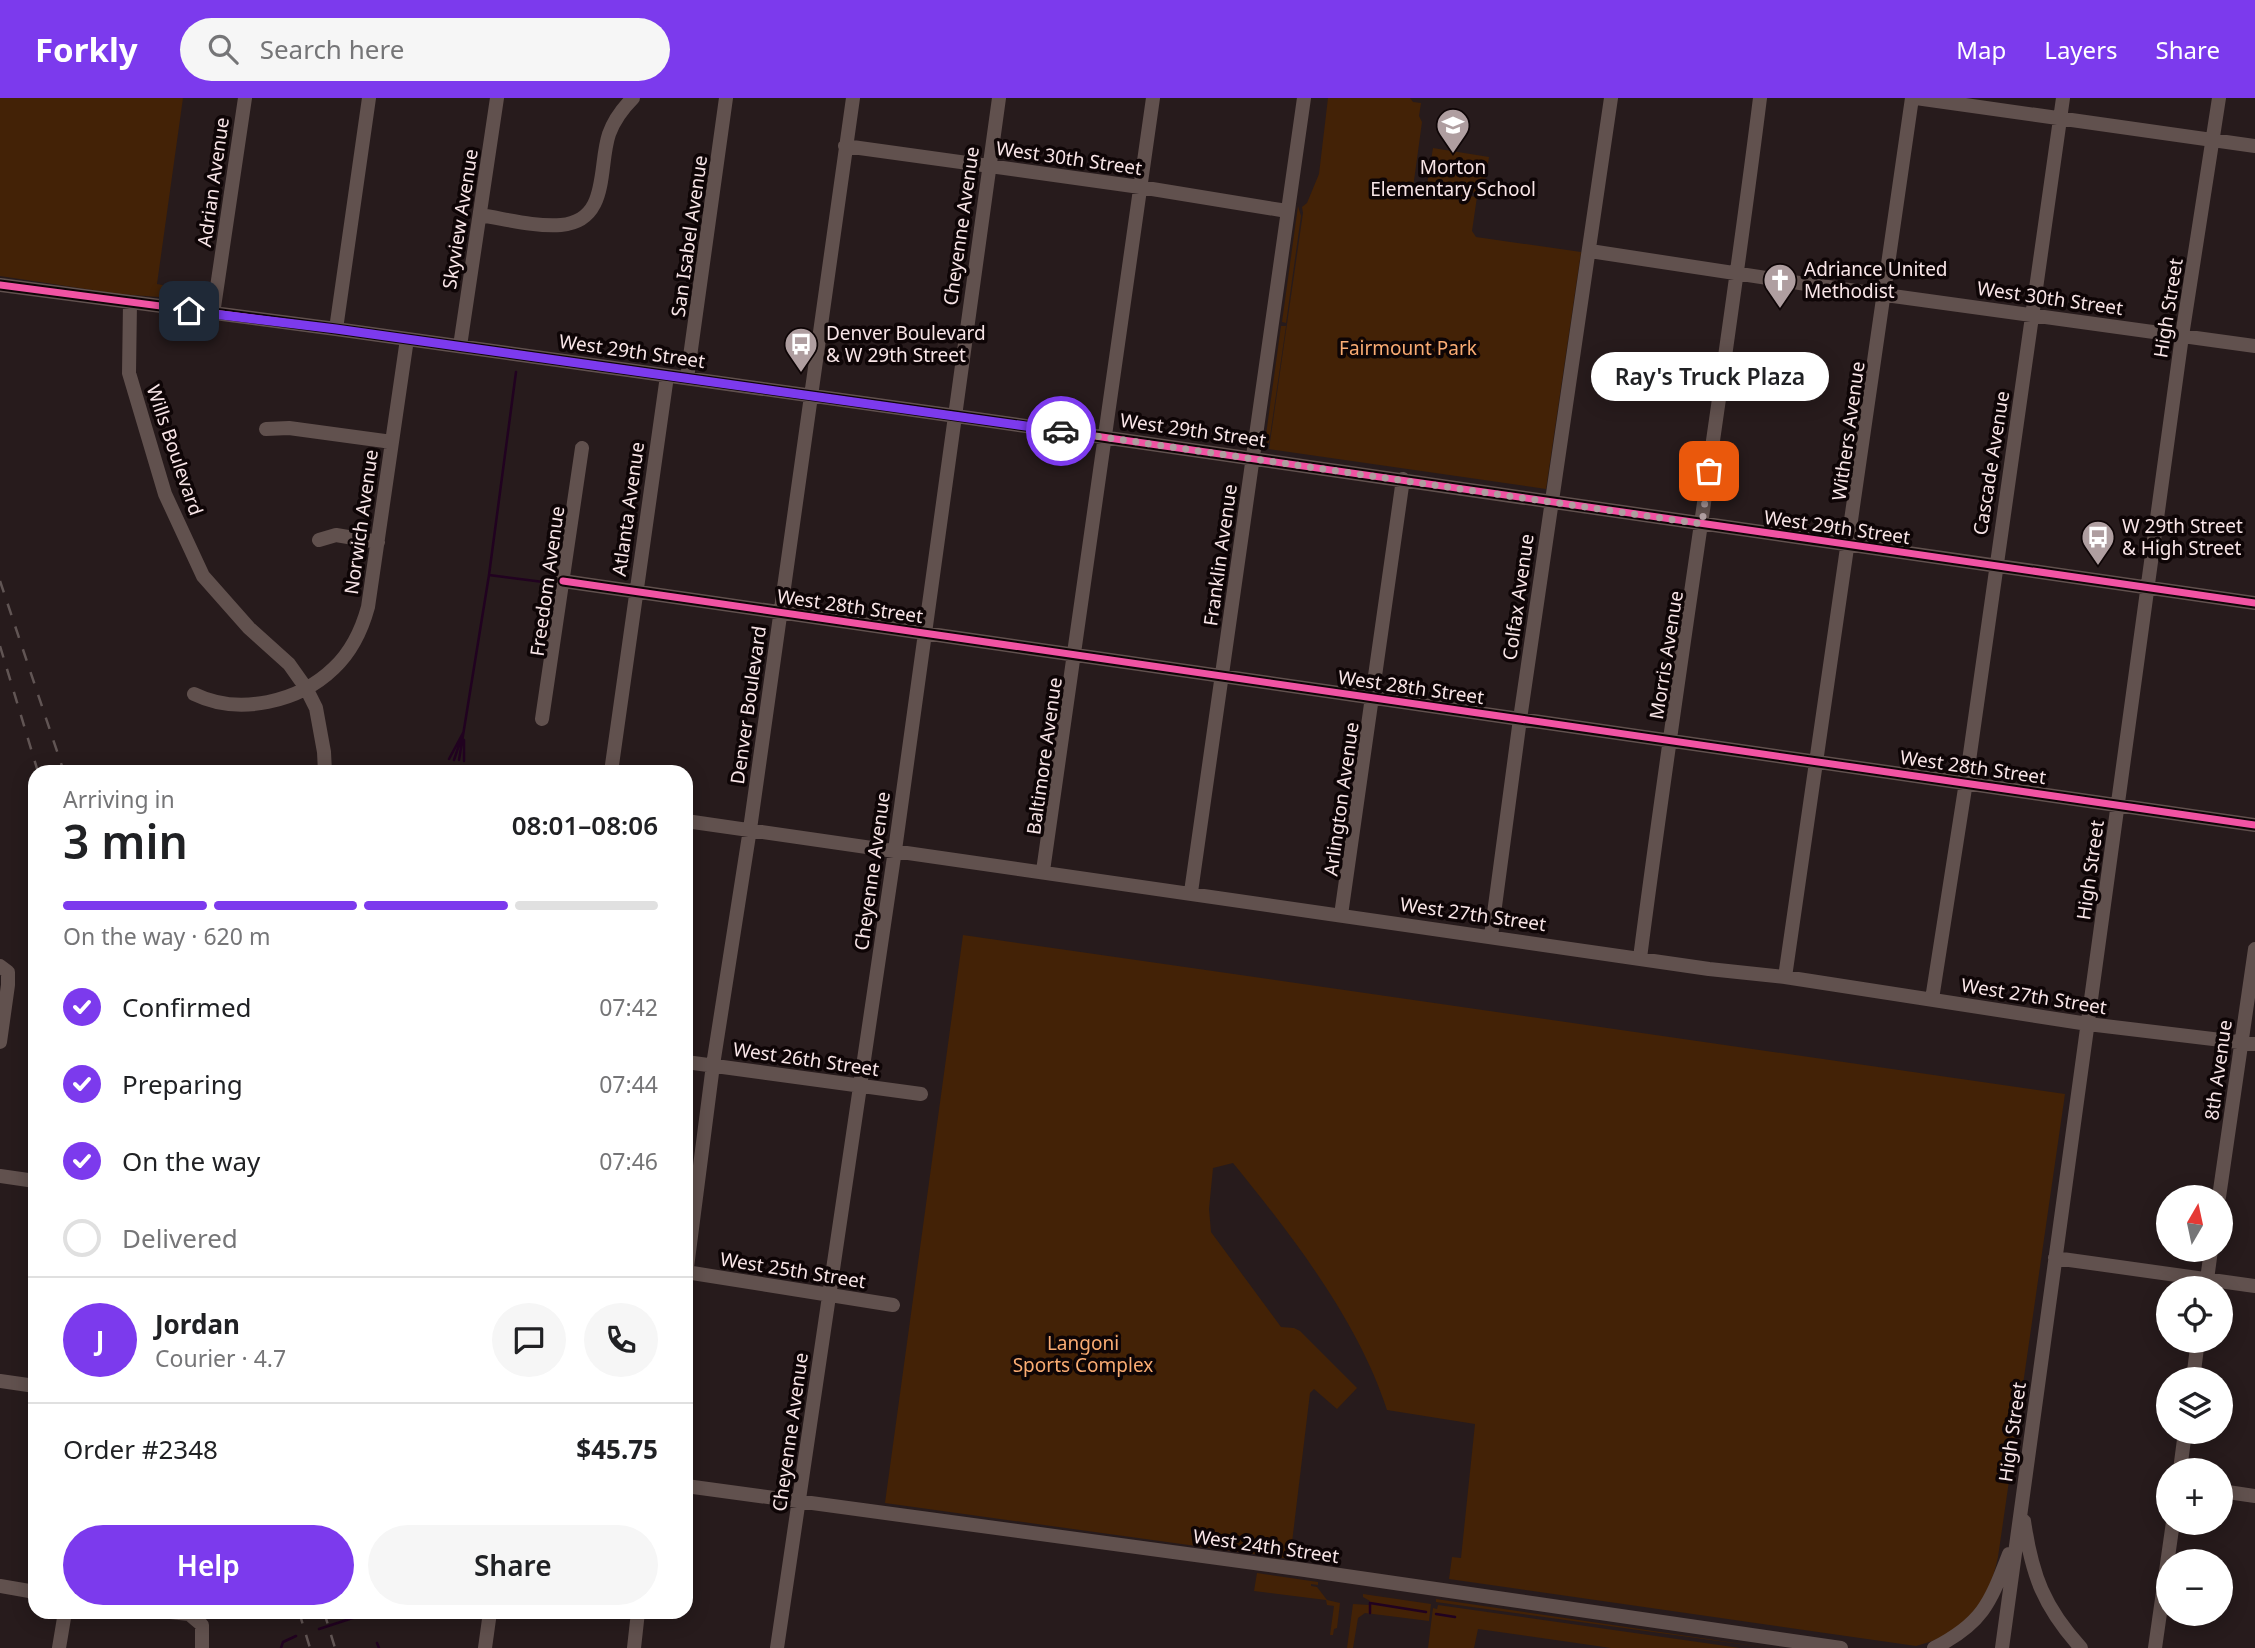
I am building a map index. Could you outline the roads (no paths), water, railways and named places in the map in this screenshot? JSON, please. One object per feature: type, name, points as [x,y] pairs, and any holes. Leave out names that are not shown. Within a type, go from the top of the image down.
[{"type":"street","name":"Adrian Avenue","points":[[213,314],[245,98]]},
{"type":"street","points":[[336,329],[369,98]]},
{"type":"street","name":"Skyview Avenue","points":[[460,346],[497,98]]},
{"type":"street","points":[[480,215],[552,225],[574,222],[584,216],[597,200],[609,135],[622,110],[633,98]]},
{"type":"street","name":"San Isabel Avenue","points":[[687,379],[726,98]]},
{"type":"street","name":"Denver Boulevard","points":[[693,1219],[853,98]]},
{"type":"street","name":"Cheyenne Avenue","points":[[777,1648],[895,850],[999,98]]},
{"type":"street","name":"Baltimore Avenue","points":[[1043,871],[1153,98]]},
{"type":"street","name":"Franklin Avenue","points":[[1191,892],[1304,98]]},
{"type":"street","name":"Colfax Avenue","points":[[1491,936],[1551,501],[1611,98]]},
{"type":"street","name":"Morris Avenue","points":[[1640,958],[1668,739],[1702,524],[1760,98]]},
{"type":"street","points":[[1914,98],[2255,146]]},
{"type":"street","name":"Withers Avenue","points":[[1785,977],[1914,98]]},
{"type":"street","name":"Cascade Avenue","points":[[1932,999],[1966,782],[2063,98]]},
{"type":"street","name":"High Street","points":[[2002,1648],[2182,336],[2220,98]]},
{"type":"street","name":"West 30th Street","points":[[845,146],[1140,187],[1287,211]]},
{"type":"street","name":"West 30th Street","points":[[1590,251],[2255,346]]},
{"type":"street","name":"West 29th Street","points":[[0,285],[460,346],[2255,603]]},
{"type":"street","name":"Wills Boulevard","points":[[131,303],[130,373],[165,494],[203,576],[249,628],[289,664],[306,688],[316,708],[326,765]]},
{"type":"street","name":"Norwich Avenue","points":[[194,694],[209,701],[242,705],[275,700],[306,688],[337,666],[363,623],[368,607],[407,339]]},
{"type":"street","name":"Atlanta Avenue","points":[[612,765],[667,376]]},
{"type":"street","points":[[266,429],[289,428],[392,442]]},
{"type":"street","name":"Freedom Avenue","points":[[542,719],[582,448]]},
{"type":"street","name":"Arlington Avenue","points":[[1341,915],[1403,479]]},
{"type":"street","points":[[319,540],[336,536],[378,542]]},
{"type":"street","name":"West 28th Street","points":[[563,581],[2255,825]]},
{"type":"street","name":"West 27th Street","points":[[693,822],[1785,977],[2088,1024],[2248,1043]]},
{"type":"street","name":"8th Avenue","points":[[2221,1185],[2248,1043],[2255,949]]},
{"type":"street","points":[[0,1042],[8,985],[4,969]]},
{"type":"street","name":"West 26th Street","points":[[693,1063],[921,1094]]},
{"type":"street","points":[[0,1176],[28,1180]]},
{"type":"street","points":[[2056,1258],[2160,1276]]},
{"type":"street","name":"West 25th Street","points":[[693,1274],[893,1305]]},
{"type":"street","points":[[2233,1285],[2255,1286]]},
{"type":"street","points":[[0,1381],[28,1385]]},
{"type":"street","name":"West 24th Street","points":[[693,1487],[1284,1567],[1841,1648]]},
{"type":"street","points":[[2233,1493],[2255,1496]]},
{"type":"street","points":[[1934,1648],[1970,1627],[1992,1598],[2021,1512]]},
{"type":"street","points":[[2021,1512],[2045,1601],[2081,1648]]},
{"type":"street","points":[[2155,1648],[2171,1535]]},
{"type":"street","points":[[0,1586],[28,1591]]},
{"type":"street","points":[[59,1648],[64,1619]]},
{"type":"street","points":[[195,1619],[202,1625],[202,1648]]},
{"type":"street","points":[[485,1648],[489,1619]]},
{"type":"street","points":[[634,1648],[637,1619]]},
{"type":"waterway","points":[[459,760],[489,575],[516,372]]},
{"type":"waterway","points":[[489,575],[551,583]]},
{"type":"waterway","points":[[449,759],[463,733]]},
{"type":"waterway","points":[[454,760],[461,739]]},
{"type":"waterway","points":[[464,740],[464,761]]},
{"type":"waterway","points":[[1370,1613],[1370,1603],[1426,1612]]},
{"type":"waterway","points":[[1436,1614],[1455,1617]]},
{"type":"waterway","points":[[319,1629],[350,1619]]},
{"type":"waterway","points":[[281,1648],[283,1642],[296,1636]]},
{"type":"waterway","points":[[377,1643],[379,1648]]},
{"type":"railway","points":[[0,581],[62,765]]},
{"type":"railway","points":[[0,646],[36,765]]},
{"type":"railway","points":[[301,1619],[310,1648]]},
{"type":"railway","points":[[326,1619],[335,1648]]},
{"type":"place","name":"Morton Elementary School","points":[[1453,155]]},
{"type":"place","name":"Adriance United Methodist","points":[[1780,310]]},
{"type":"place","name":"Denver Boulevard & W 29th Street","points":[[801,374]]},
{"type":"place","name":"Ray's Truck Plaza","points":[[1709,471]]},
{"type":"place","name":"W 29th Street & High Street","points":[[2098,567]]},
{"type":"park label","name":"Fairmount Park","points":[[1408,348]]},
{"type":"park label","name":"Langoni Sports Complex","points":[[1083,1354]]}]
